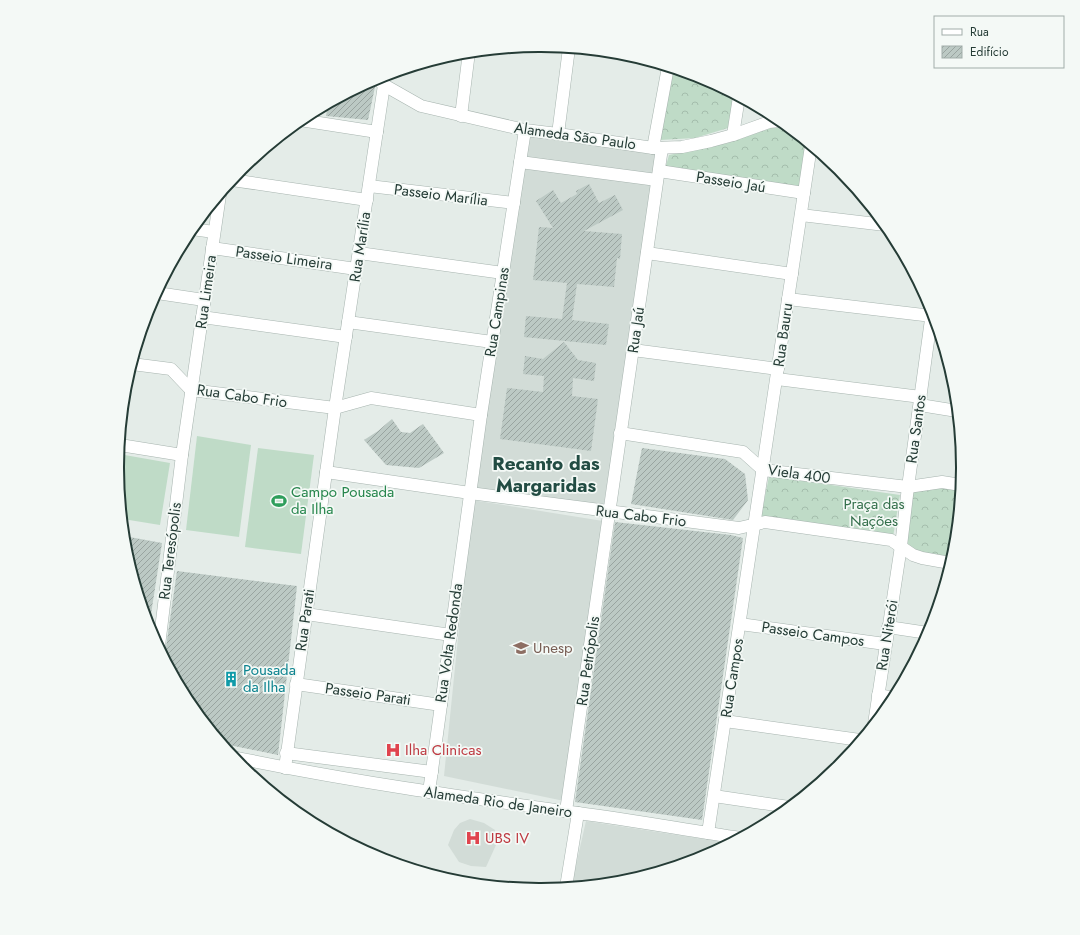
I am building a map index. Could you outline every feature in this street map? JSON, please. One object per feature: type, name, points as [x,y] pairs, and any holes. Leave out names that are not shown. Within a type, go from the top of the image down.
[{"type":"street","points":[[558,134],[568,53]]},
{"type":"street","points":[[461,116],[467,59]]},
{"type":"street","name":"Rua Jaú","points":[[609,512],[658,176],[658,148],[667,72]]},
{"type":"street","name":"Alameda São Paulo","points":[[382,83],[422,106],[461,116],[525,130],[658,148],[682,147],[711,141],[771,122]]},
{"type":"street","name":"Rua Marília","points":[[335,408],[377,132],[380,85]]},
{"type":"street","points":[[733,135],[738,103]]},
{"type":"street","points":[[310,122],[377,132]]},
{"type":"street","name":"Rua Campinas","points":[[470,493],[480,415],[525,130]]},
{"type":"street","name":"Rua Bauru","points":[[754,524],[810,152]]},
{"type":"street","name":"Passeio Jaú","points":[[520,162],[804,193]]},
{"type":"street","points":[[240,181],[367,200]]},
{"type":"street","name":"Passeio Marília","points":[[369,186],[514,203]]},
{"type":"street","name":"Rua Limeira","points":[[182,455],[218,205]]},
{"type":"street","points":[[801,215],[876,224]]},
{"type":"street","points":[[200,230],[214,232]]},
{"type":"street","name":"Passeio Limeira","points":[[212,248],[356,269]]},
{"type":"street","points":[[359,253],[503,273]]},
{"type":"street","points":[[647,253],[792,274]]},
{"type":"street","points":[[162,294],[204,300]]},
{"type":"street","points":[[788,299],[926,313]]},
{"type":"street","points":[[202,317],[346,337]]},
{"type":"street","points":[[348,322],[492,342]]},
{"type":"street","name":"Rua Santos","points":[[901,546],[920,401],[934,337]]},
{"type":"street","points":[[633,350],[777,374],[920,401],[951,410]]},
{"type":"street","name":"Rua Cabo Frio","points":[[138,365],[171,369],[191,390],[335,408]]},
{"type":"street","points":[[335,408],[371,398],[480,415]]},
{"type":"street","name":"Rua Parati","points":[[285,768],[335,408]]},
{"type":"street","name":"Viela 400","points":[[620,433],[743,452],[763,470],[908,487],[942,482],[955,484]]},
{"type":"street","points":[[125,446],[182,455]]},
{"type":"street","name":"Rua Teresópolis","points":[[160,636],[182,455]]},
{"type":"street","name":"Rua Cabo Frio","points":[[326,472],[609,512],[739,528],[765,522],[891,540],[913,555],[944,562]]},
{"type":"street","name":"Rua Volta Redonda","points":[[429,792],[470,493]]},
{"type":"street","name":"Rua Petrópolis","points":[[566,882],[572,812],[609,512]]},
{"type":"street","name":"Rua Campos","points":[[708,833],[754,524]]},
{"type":"street","name":"Rua Niterói","points":[[876,712],[901,546]]},
{"type":"street","points":[[306,614],[451,635]]},
{"type":"street","name":"Passeio Campos","points":[[740,624],[885,644]]},
{"type":"street","points":[[888,627],[922,632]]},
{"type":"street","name":"Passeio Parati","points":[[296,684],[441,705]]},
{"type":"street","points":[[878,695],[886,696]]},
{"type":"street","points":[[725,721],[854,739]]},
{"type":"street","points":[[286,753],[432,772]]},
{"type":"street","name":"Alameda Rio de Janeiro","points":[[245,759],[285,768],[429,792],[730,837]]},
{"type":"street","name":"Alameda Rio de Janeiro","points":[[249,764],[257,762]]},
{"type":"street","points":[[714,796],[781,806]]},
{"type":"shaded area","points":[[528,134],[658,155],[603,508],[475,488]]},
{"type":"shaded area","name":"Unesp","points":[[472,500],[603,521],[564,801],[444,776]]},
{"type":"shaded area","name":"UBS IV","points":[[470,819],[484,823],[495,830],[496,845],[486,867],[471,866],[459,862],[448,845],[454,830],[460,823]]},
{"type":"shaded area","points":[[586,821],[720,842],[674,861],[648,869],[621,875],[572,881]]},
{"type":"green space","points":[[672,73],[733,100],[728,128],[695,138],[660,140]]},
{"type":"green space","points":[[771,128],[779,128],[805,148],[800,188],[665,169],[669,155],[728,143]]},
{"type":"green space","points":[[197,436],[251,445],[239,537],[186,530]]},
{"type":"green space","name":"Campo Pousada da Ilha","points":[[258,448],[314,455],[301,554],[245,547]]},
{"type":"green space","points":[[124,455],[170,463],[160,525],[128,520],[125,495]]},
{"type":"green space","name":"Praça das Nações","points":[[769,476],[900,495],[893,537],[761,517]]},
{"type":"green space","points":[[940,486],[955,489],[952,522],[945,561],[924,558],[904,543],[911,492]]},
{"type":"building","points":[[375,87],[368,120],[326,116],[327,111],[332,108]]},
{"type":"building","points":[[589,184],[599,203],[615,195],[623,210],[584,231],[622,234],[620,259],[617,258],[614,287],[577,284],[572,320],[609,324],[606,345],[524,337],[526,316],[562,319],[567,283],[533,280],[539,227],[553,228],[536,201],[553,190],[561,203],[577,194],[576,191]]},
{"type":"building","points":[[564,342],[578,360],[596,363],[594,381],[573,378],[572,396],[598,399],[591,451],[500,439],[507,388],[543,392],[544,376],[523,374],[525,356],[543,359]]},
{"type":"building","points":[[392,419],[401,432],[410,433],[423,424],[444,453],[419,468],[386,465],[364,440]]},
{"type":"building","points":[[642,448],[725,459],[745,474],[748,500],[733,520],[631,504]]},
{"type":"building","points":[[615,522],[731,535],[743,538],[702,820],[575,802]]},
{"type":"building","points":[[130,537],[162,543],[151,613],[139,575]]},
{"type":"building","name":"Pousada da Ilha","points":[[177,571],[297,586],[278,755],[232,746],[210,720],[195,698],[180,675],[166,647]]},
{"type":"place","name":"Campo Pousada da Ilha","points":[[279,501]]},
{"type":"place","name":"Unesp","points":[[521,648]]},
{"type":"place","name":"Pousada da Ilha","points":[[231,679]]},
{"type":"place","name":"Ilha Clinicas","points":[[393,750]]},
{"type":"place","name":"UBS IV","points":[[473,838]]},
{"type":"district","name":"Recanto das Margaridas","points":[[546,474]]}]
